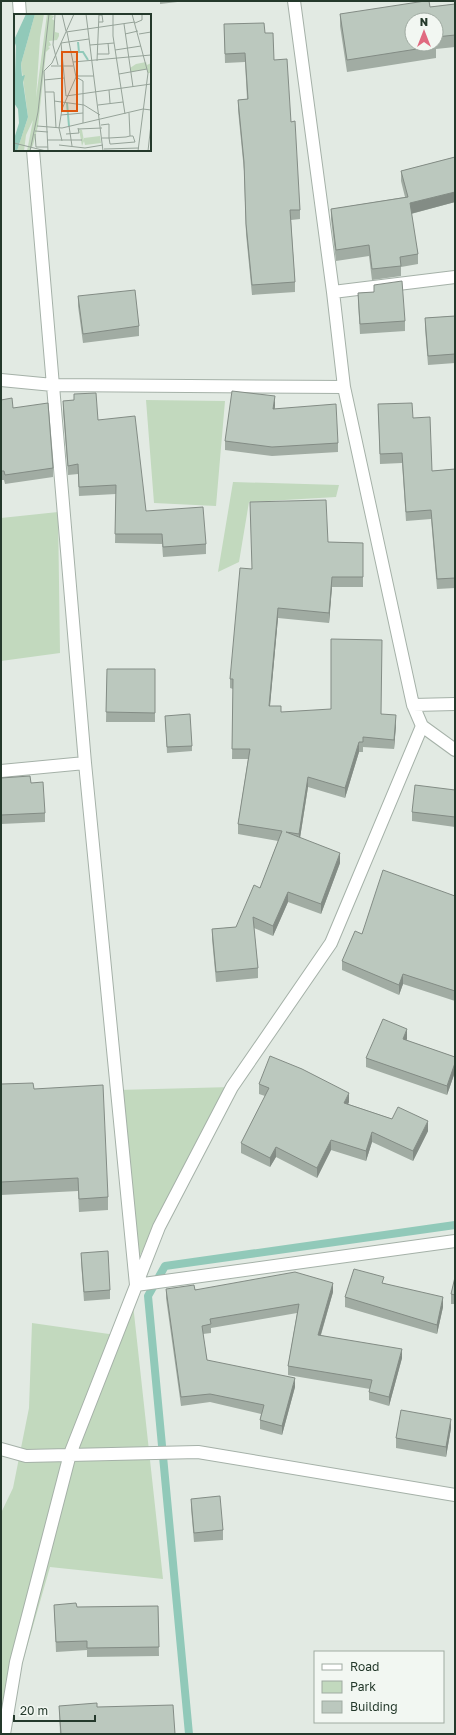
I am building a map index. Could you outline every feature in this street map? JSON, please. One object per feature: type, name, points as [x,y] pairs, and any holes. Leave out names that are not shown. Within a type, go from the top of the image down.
[{"type":"street","points":[[19,1],[20,14]]},
{"type":"street","points":[[294,1],[334,292],[344,387],[413,705],[422,726],[455,750]]},
{"type":"street","points":[[32,151],[85,763],[136,1285]]},
{"type":"street","points":[[334,292],[455,277]]},
{"type":"street","points":[[1,380],[53,385],[344,387]]},
{"type":"street","points":[[413,705],[455,704]]},
{"type":"street","points":[[4,1734],[16,1662],[70,1454],[159,1227],[232,1087],[331,943],[422,726]]},
{"type":"street","points":[[1,771],[85,763]]},
{"type":"street","points":[[136,1285],[455,1242]]},
{"type":"street","points":[[1,1449],[26,1456],[198,1452],[455,1496]]},
{"type":"green space","points":[[146,400],[225,401],[216,506],[154,503]]},
{"type":"green space","points":[[233,482],[339,485],[336,497],[249,502],[239,562],[218,572]]},
{"type":"green space","points":[[58,512],[60,653],[1,661],[1,518]]},
{"type":"green space","points":[[232,1087],[134,1266],[117,1090]]},
{"type":"green space","points":[[132,1295],[163,1579],[50,1567],[8,1713],[1,1713],[1,1513],[13,1488],[29,1408],[32,1323],[116,1335]]},
{"type":"building","points":[[425,1],[429,1],[430,7],[455,4],[455,35],[444,36],[444,12],[404,12],[404,51],[347,60],[340,14]]},
{"type":"building","points":[[264,23],[265,33],[273,33],[274,60],[287,59],[291,122],[295,121],[300,210],[290,210],[295,282],[252,285],[246,224],[244,162],[238,100],[248,99],[245,53],[225,54],[224,24]]},
{"type":"building","points":[[455,157],[455,192],[410,203],[418,254],[400,257],[401,266],[372,269],[369,245],[336,250],[331,209],[408,197],[401,171]]},
{"type":"building","points":[[402,281],[405,321],[360,324],[358,293],[374,292],[374,285]]},
{"type":"building","points":[[135,290],[139,326],[83,334],[78,296]]},
{"type":"building","points":[[455,316],[455,354],[428,356],[425,318]]},
{"type":"building","points":[[232,391],[275,396],[273,409],[336,404],[338,443],[272,447],[225,441]]},
{"type":"building","points":[[96,393],[98,420],[135,416],[146,511],[203,507],[206,544],[163,547],[162,534],[115,534],[116,485],[79,487],[78,464],[68,466],[63,401],[74,400],[74,394]]},
{"type":"building","points":[[12,398],[13,408],[48,403],[53,468],[5,475],[4,471],[1,471],[1,400]]},
{"type":"building","points":[[412,403],[413,418],[430,417],[432,471],[455,469],[455,578],[437,579],[431,510],[406,512],[402,453],[380,454],[378,404]]},
{"type":"building","points":[[326,500],[328,542],[363,543],[363,577],[332,577],[329,613],[278,608],[269,706],[281,706],[281,712],[331,709],[331,639],[382,640],[381,714],[396,715],[394,740],[363,737],[363,742],[359,742],[345,788],[308,777],[299,834],[286,832],[340,853],[321,904],[288,892],[273,926],[253,917],[258,968],[216,972],[212,929],[236,927],[254,885],[260,888],[282,831],[238,824],[250,749],[232,749],[233,679],[230,679],[240,568],[252,569],[250,502]]},
{"type":"building","points":[[107,669],[155,669],[155,713],[106,712]]},
{"type":"building","points":[[190,714],[192,746],[167,747],[165,716]]},
{"type":"building","points":[[30,776],[31,783],[43,782],[45,813],[1,815],[1,778]]},
{"type":"building","points":[[415,785],[455,790],[455,817],[412,812]]},
{"type":"building","points":[[383,870],[455,896],[455,991],[403,974],[399,985],[342,961],[355,931],[362,934]]},
{"type":"building","points":[[383,1019],[407,1029],[403,1039],[455,1057],[455,1063],[447,1086],[366,1058]]},
{"type":"building","points":[[270,1056],[302,1069],[349,1093],[344,1103],[392,1119],[398,1107],[428,1121],[413,1151],[372,1132],[366,1151],[331,1140],[317,1168],[276,1147],[270,1158],[241,1143],[269,1088],[259,1084]]},
{"type":"building","points":[[33,1083],[34,1089],[103,1085],[108,1197],[79,1199],[78,1178],[1,1182],[1,1084]]},
{"type":"building","points":[[108,1251],[110,1290],[84,1292],[81,1253]]},
{"type":"building","points":[[354,1269],[384,1277],[382,1283],[443,1297],[437,1325],[345,1297]]},
{"type":"building","points":[[295,1272],[333,1283],[318,1335],[402,1349],[389,1397],[369,1392],[372,1380],[288,1366],[299,1304],[210,1319],[211,1324],[202,1326],[207,1360],[295,1378],[282,1426],[260,1420],[264,1405],[210,1394],[181,1397],[166,1289],[194,1285],[195,1290]]},
{"type":"building","points":[[455,1277],[455,1295],[451,1294]]},
{"type":"building","points":[[401,1410],[451,1419],[446,1447],[396,1438]]},
{"type":"building","points":[[220,1496],[223,1530],[194,1533],[191,1499]]},
{"type":"building","points":[[76,1603],[77,1607],[158,1606],[159,1647],[87,1648],[87,1641],[56,1642],[54,1605]]},
{"type":"building","points":[[97,1703],[97,1707],[173,1705],[175,1734],[61,1734],[59,1706]]},
{"type":"waterway","points":[[189,1734],[148,1296],[165,1266],[455,1225]]}]
